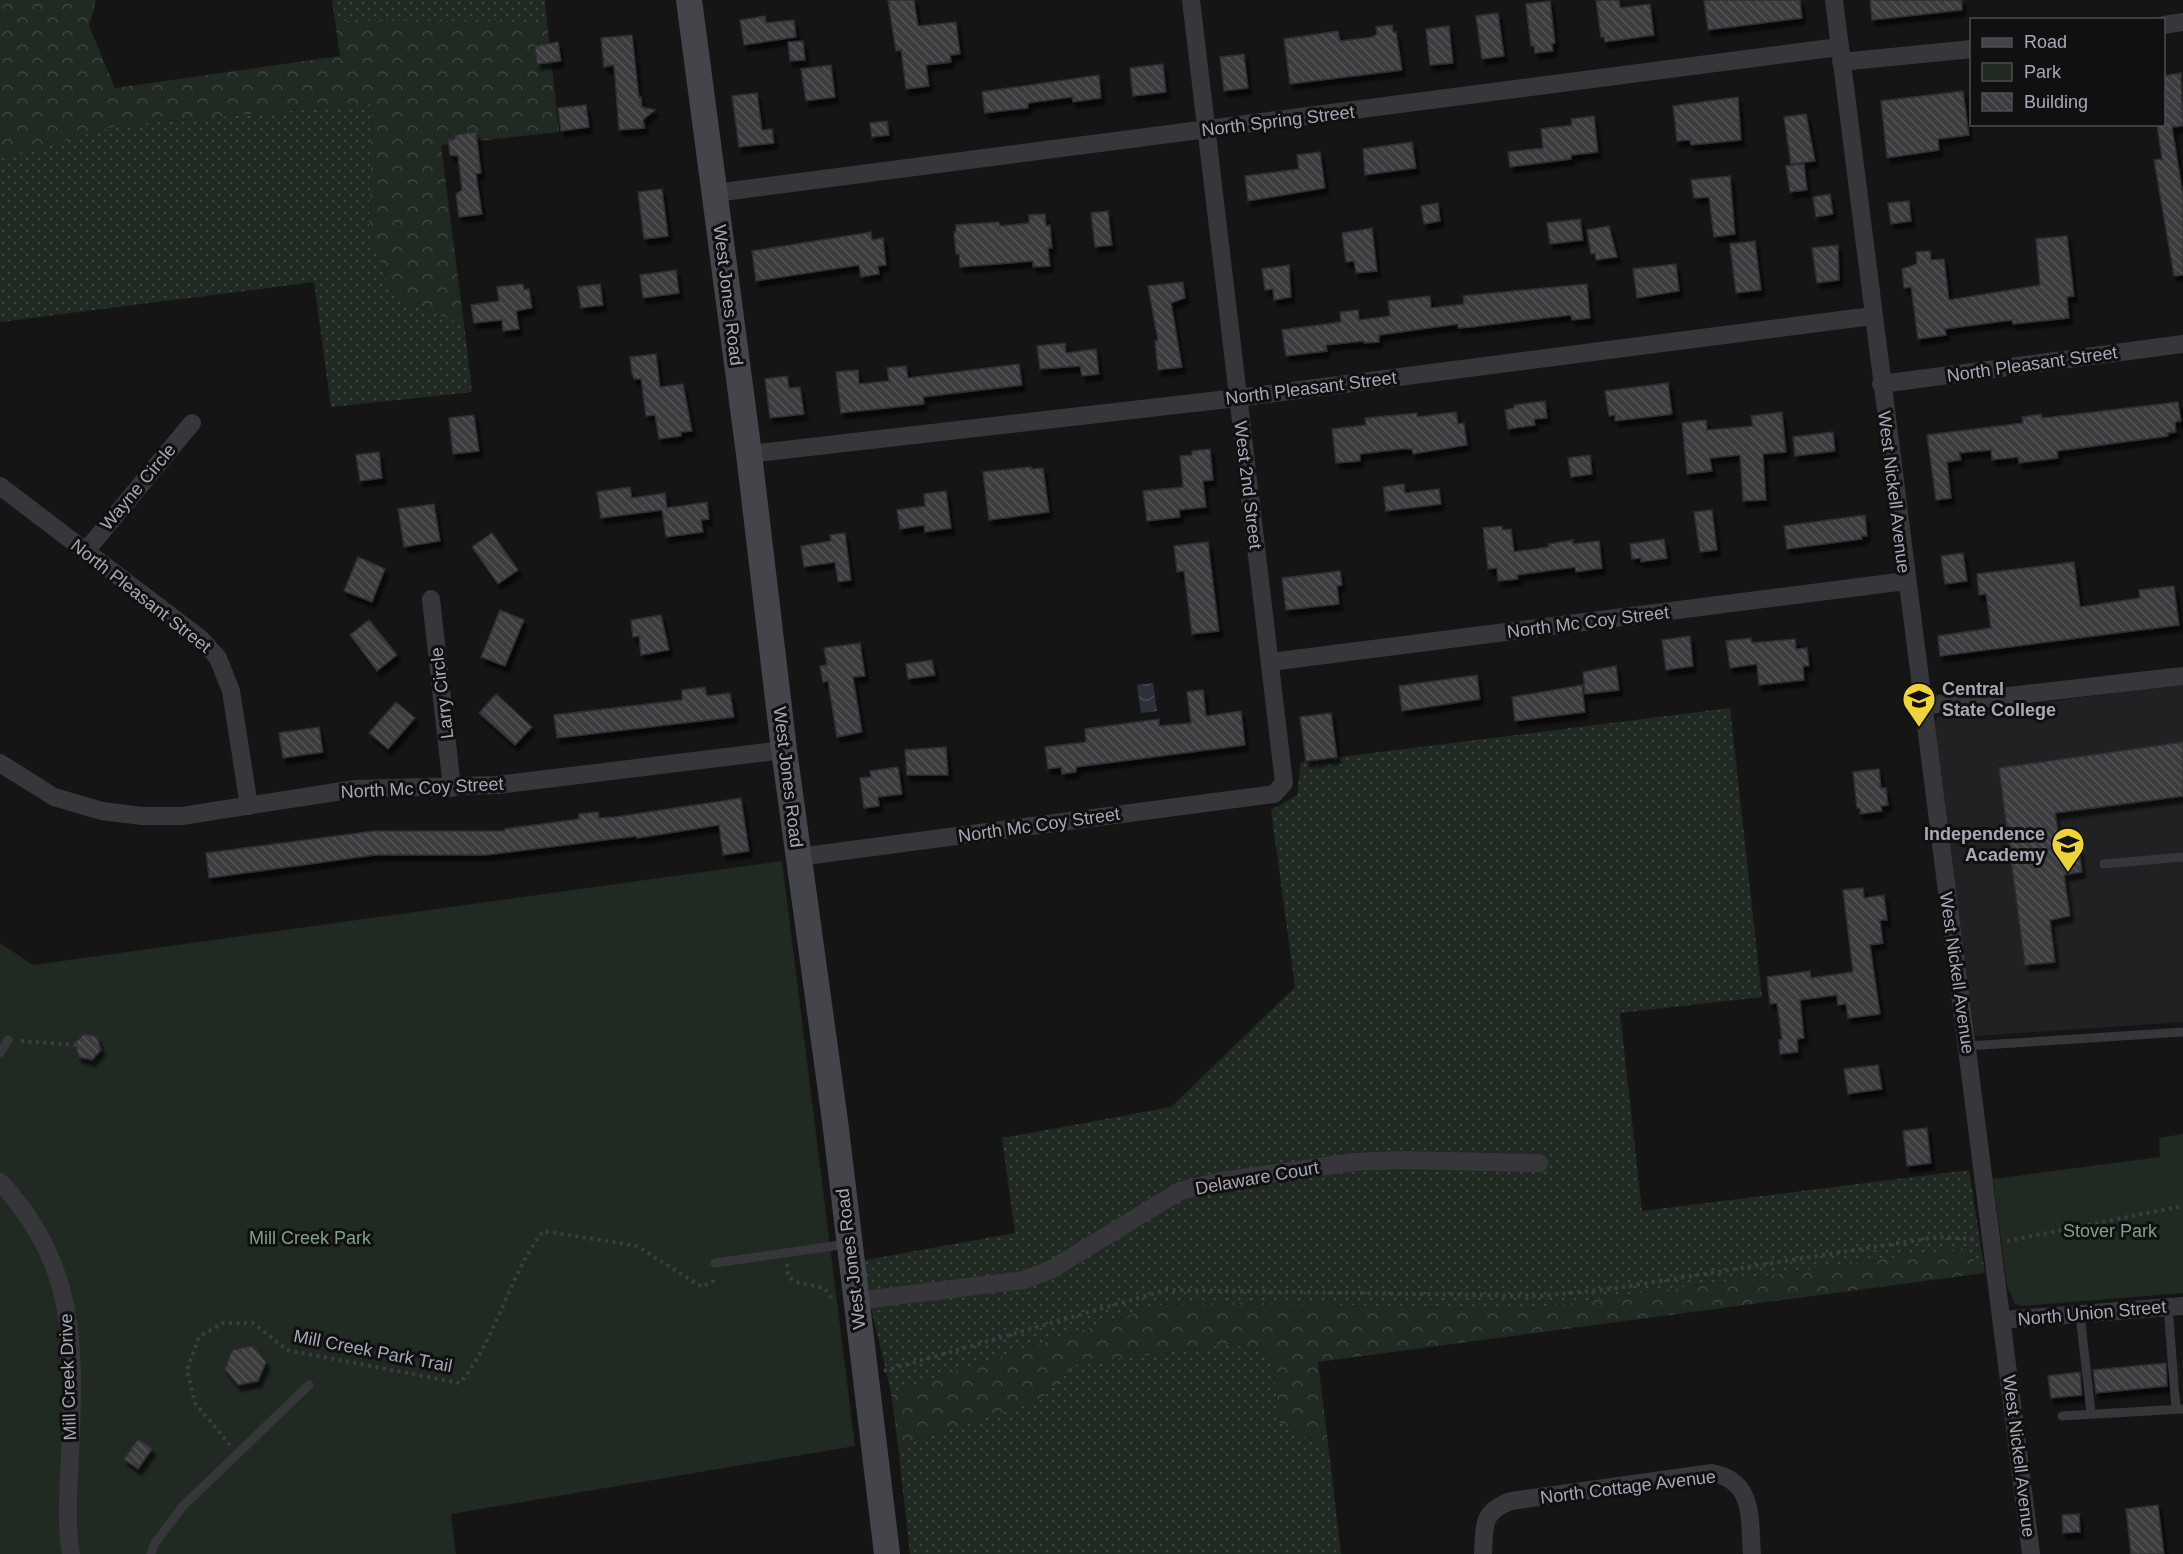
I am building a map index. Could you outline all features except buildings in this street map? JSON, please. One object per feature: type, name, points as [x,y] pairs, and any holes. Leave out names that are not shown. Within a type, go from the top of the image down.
[{"type":"street","name":"West Jones Road","points":[[689,0],[849,1244],[847,1304],[865,1376],[887,1554]]},
{"type":"street","name":"West 2nd Street","points":[[1191,0],[1204,131],[1284,770],[1284,783],[1278,789]]},
{"type":"street","name":"West Nickell Avenue","points":[[1834,0],[1922,706],[1994,1244],[2031,1554]]},
{"type":"street","points":[[2165,25],[2183,22]]},
{"type":"street","name":"North Spring Street","points":[[715,193],[1840,54],[1970,49]]},
{"type":"street","name":"North Pleasant Street","points":[[749,454],[1238,398],[1872,316]]},
{"type":"street","name":"North Pleasant Street","points":[[1881,384],[2183,344]]},
{"type":"street","name":"Wayne Circle","points":[[85,552],[192,423]]},
{"type":"street","name":"North Pleasant Street","points":[[0,486],[201,639],[218,658],[231,691],[249,806]]},
{"type":"street","name":"North Mc Coy Street","points":[[1270,662],[1906,581]]},
{"type":"street","name":"Larry Circle","points":[[431,599],[452,788]]},
{"type":"street","points":[[1922,706],[2183,676]]},
{"type":"street","name":"North Mc Coy Street","points":[[0,763],[54,797],[102,811],[142,816],[182,816],[356,789],[497,785],[784,750]]},
{"type":"street","name":"North Mc Coy Street","points":[[798,857],[1274,794],[1278,789]]},
{"type":"street","name":"Delaware Court","points":[[847,1304],[1024,1280],[1052,1269],[1180,1191],[1221,1181],[1354,1162],[1401,1160],[1539,1163]]},
{"type":"street","name":"Mill Creek Drive","points":[[0,1182],[43,1240],[56,1265],[63,1292],[71,1359],[72,1409],[68,1508],[71,1554]]},
{"type":"street","name":"North Union Street","points":[[2002,1320],[2176,1307]]},
{"type":"street","name":"North Cottage Avenue","points":[[1483,1554],[1485,1519],[1496,1506],[1511,1501],[1712,1473],[1727,1476],[1740,1485],[1746,1499],[1752,1554]]},
{"type":"lane","points":[[2104,864],[2183,857]]},
{"type":"lane","points":[[1967,1046],[2183,1032]]},
{"type":"lane","points":[[0,1053],[8,1040]]},
{"type":"lane","points":[[715,1263],[849,1244]]},
{"type":"lane","points":[[2062,1416],[2180,1409],[2176,1307]]},
{"type":"lane","points":[[2080,1314],[2091,1413]]},
{"type":"lane","points":[[151,1554],[155,1543],[183,1506],[239,1455],[309,1385]]},
{"type":"path","points":[[8,1040],[76,1045]]},
{"type":"path","points":[[865,1376],[1166,1290],[1541,1296],[1610,1289],[1937,1237],[1964,1237],[1994,1244],[2183,1206]]},
{"type":"path","name":"Mill Creek Park Trail","points":[[239,1455],[195,1403],[187,1370],[199,1337],[223,1323],[253,1323],[287,1350],[460,1383],[497,1324],[533,1244],[543,1232],[637,1246],[702,1287],[713,1281],[715,1263]]},
{"type":"path","points":[[785,1253],[788,1276],[796,1282],[824,1288],[847,1304]]},
{"type":"shaded area","name":"Independence Academy","points":[[2183,684],[2183,1022],[1975,1036],[1933,724],[1938,716]]},
{"type":"green space","points":[[0,0],[96,0],[89,26],[115,88],[340,56],[335,21],[547,22],[559,132],[441,145],[464,325],[393,296],[369,229],[372,104],[119,125],[0,159]]},
{"type":"green space","points":[[332,0],[545,0],[547,22],[335,21]]},
{"type":"green space","points":[[372,104],[369,229],[393,296],[464,325],[472,392],[331,407],[314,282],[0,322],[0,159],[119,125]]},
{"type":"green space","points":[[1730,708],[1762,997],[1620,1013],[1642,1211],[1969,1170],[1985,1273],[1963,1248],[1521,1310],[1239,1302],[1160,1305],[891,1392],[860,1261],[1015,1233],[1002,1138],[1171,1107],[1295,987],[1271,810],[1297,795],[1301,762]]},
{"type":"green space","name":"Mill Creek Park","points":[[782,861],[855,1446],[451,1514],[456,1554],[0,1554],[0,943],[33,965]]},
{"type":"green space","name":"Stover Park","points":[[2183,1134],[2183,1293],[2022,1306],[2015,1304],[2007,1286],[1993,1179],[2160,1157],[2159,1138]]},
{"type":"green space","points":[[1963,1248],[1985,1273],[1318,1362],[1329,1451],[1279,1422],[1272,1355],[1231,1344],[1075,1365],[1041,1399],[898,1446],[891,1392],[1160,1305],[1239,1302],[1521,1310]]},
{"type":"green space","points":[[1231,1344],[1272,1355],[1279,1422],[1329,1451],[1341,1554],[910,1554],[898,1446],[1041,1399],[1075,1365]]},
{"type":"water","points":[[1153,683],[1157,711],[1141,713],[1137,685]]},
{"type":"place","name":"Central State College","points":[[1919,728]]},
{"type":"place","name":"Independence Academy","points":[[2068,873]]}]
